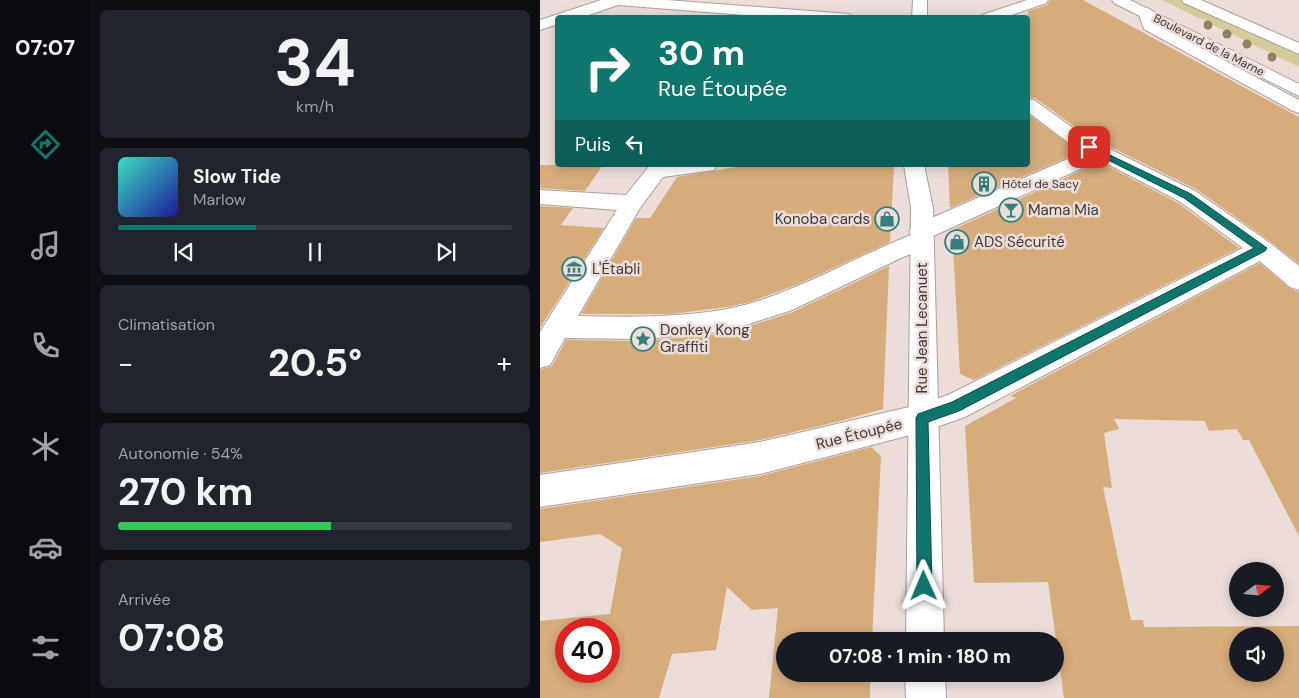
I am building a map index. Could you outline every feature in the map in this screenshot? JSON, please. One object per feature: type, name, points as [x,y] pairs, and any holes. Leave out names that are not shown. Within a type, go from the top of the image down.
[{"type":"street","points":[[574,15],[613,1],[772,15],[785,0]]},
{"type":"street","points":[[919,15],[920,0]]},
{"type":"street","points":[[996,15],[1041,0]]},
{"type":"street","name":"Boulevard de la Marne","points":[[1119,0],[1299,91]]},
{"type":"street","points":[[1189,0],[1299,49]]},
{"type":"street","name":"Boulevard de la Marne","points":[[1146,13],[1299,79]]},
{"type":"street","name":"Boulevard de la Marne","points":[[1146,13],[1299,107]]},
{"type":"street","points":[[1030,105],[1080,142],[1099,153],[1187,196],[1262,248],[1299,280]]},
{"type":"street","points":[[559,326],[644,328],[726,320],[783,303],[894,250],[946,222],[1099,153]]},
{"type":"street","points":[[540,356],[632,203],[659,168],[675,167]]},
{"type":"street","name":"Rue Jean Lecanuet","points":[[914,167],[921,194],[925,632]]},
{"type":"street","points":[[540,196],[632,203]]},
{"type":"street","name":"Rue Étoupée","points":[[540,491],[760,458],[922,418],[955,407],[1262,248]]},
{"type":"street","points":[[925,682],[926,698]]},
{"type":"shaded area","points":[[1162,0],[1189,0],[1299,50],[1299,67]]},
{"type":"building","points":[[1050,0],[1083,0],[1299,117],[1299,264],[1196,189],[1088,136],[1035,98],[1030,97],[1030,15],[1028,15],[1028,11],[1047,5]]},
{"type":"building","points":[[1030,115],[1080,152],[950,208],[948,167],[1030,167]]},
{"type":"building","points":[[1100,162],[1178,203],[1239,248],[974,380],[960,374],[952,230]]},
{"type":"building","points":[[540,165],[555,165],[555,167],[602,167],[585,191],[540,188]]},
{"type":"building","points":[[735,167],[894,167],[890,242],[796,285],[750,302],[671,314],[581,314],[636,218],[650,218],[677,177]]},
{"type":"building","points":[[540,206],[573,208],[561,225],[604,228],[540,328]]},
{"type":"building","points":[[1260,263],[1289,288],[1299,292],[1299,536],[1249,440],[1243,440],[1237,429],[1209,431],[1205,421],[1114,419],[1119,429],[1104,433],[1112,488],[1103,487],[1131,620],[1143,620],[1144,627],[1299,626],[1299,698],[1064,698],[1062,682],[1064,682],[1064,632],[1055,632],[1048,582],[974,583],[965,426],[1016,398],[1010,396]]},
{"type":"building","points":[[889,266],[883,409],[760,440],[540,473],[540,370],[552,366],[566,340],[644,341],[728,333],[793,312]]},
{"type":"building","points":[[871,447],[881,456],[872,632],[776,632],[776,682],[870,682],[870,698],[769,698],[778,608],[752,610],[727,587],[716,650],[672,654],[659,698],[540,698],[540,621],[555,620],[555,683],[620,683],[620,618],[570,618],[610,614],[622,548],[600,534],[540,542],[540,509],[760,476]]},
{"type":"place","name":"Hôtel de Sacy","points":[[984,184]]},
{"type":"place","name":"Mama Mia","points":[[1011,210]]},
{"type":"place","name":"Konoba cards","points":[[887,219]]},
{"type":"place","name":"ADS Sécurité","points":[[957,242]]},
{"type":"place","name":"L'Établi","points":[[574,269]]},
{"type":"place","name":"Donkey Kong Graffiti","points":[[643,339]]},
{"type":"route","points":[[924,586],[922,418],[955,407],[1262,248],[1187,196],[1089,147]]}]
